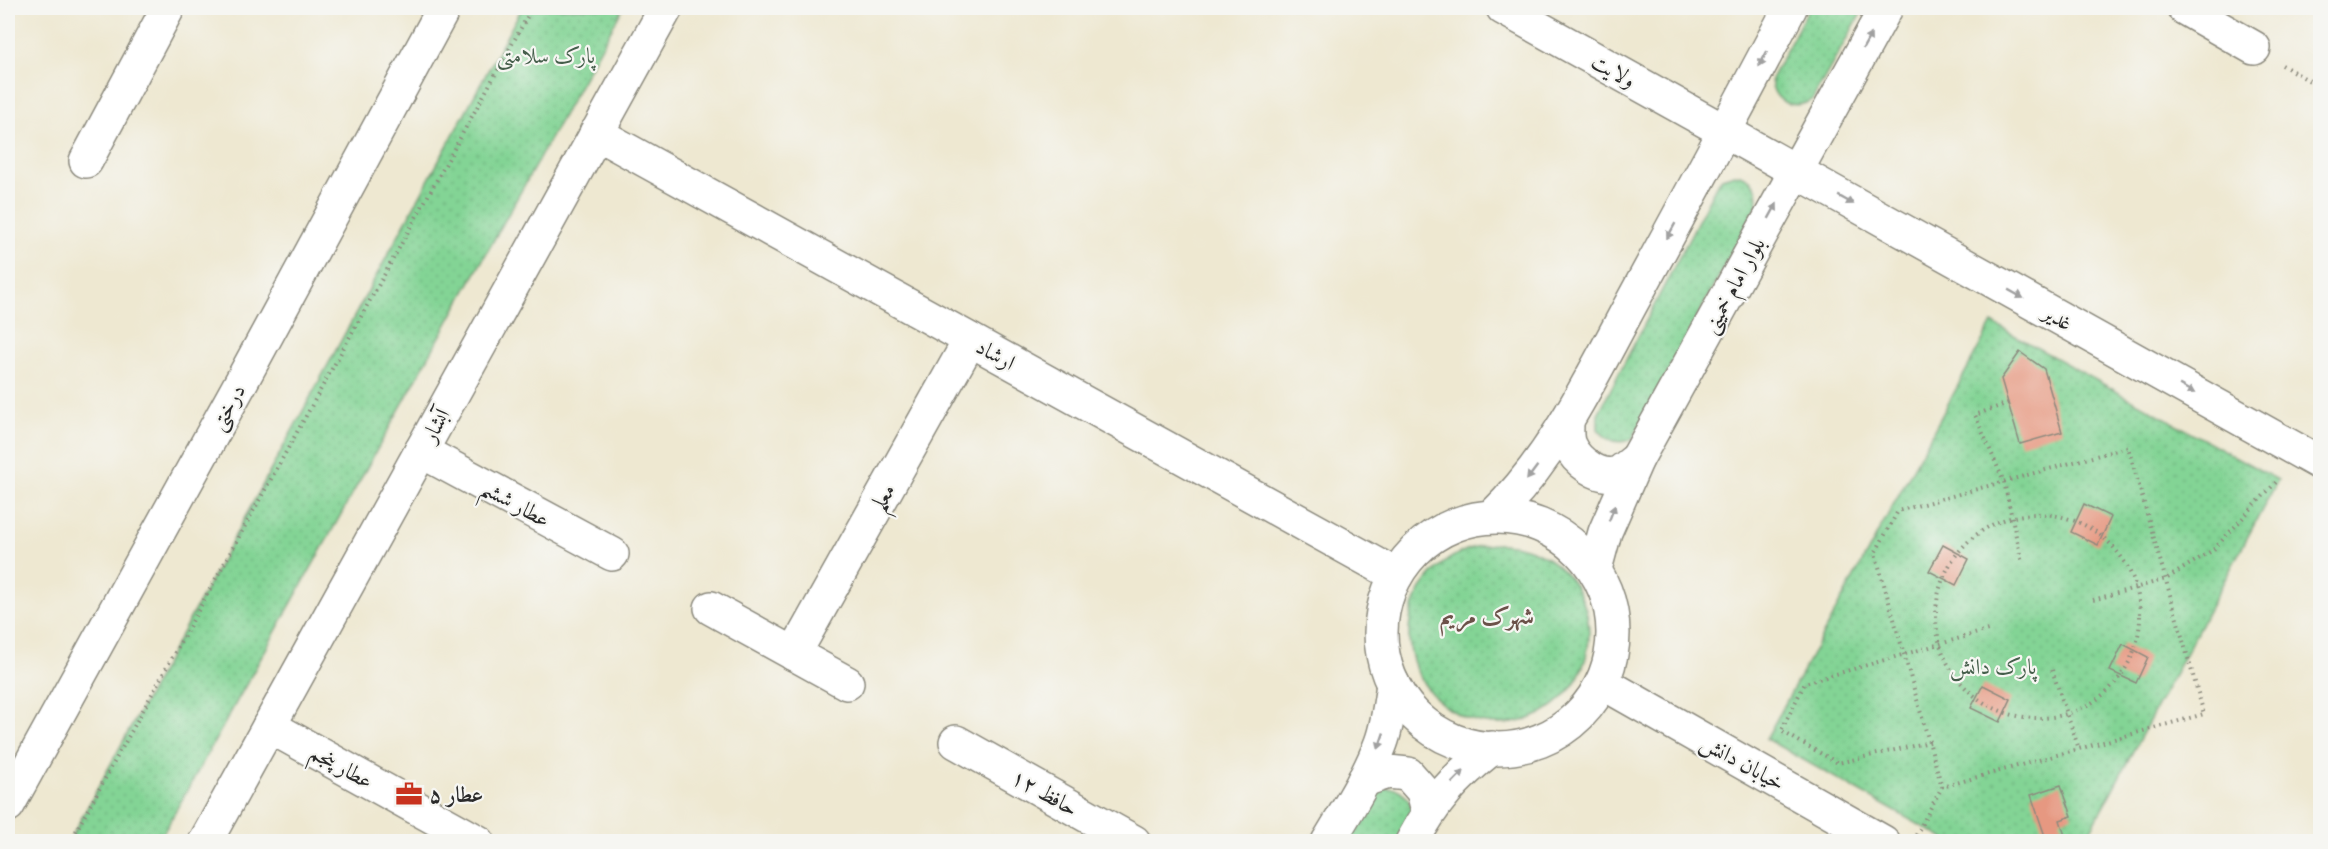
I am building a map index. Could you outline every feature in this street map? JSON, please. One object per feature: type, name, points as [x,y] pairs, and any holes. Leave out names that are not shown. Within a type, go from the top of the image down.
[{"type":"street","points":[[86,161],[168,8]]},
{"type":"street","name":"درختی","points":[[8,805],[444,8]]},
{"type":"street","name":"آبشار","points":[[205,842],[666,8]]},
{"type":"street","name":"ولایت","points":[[1503,8],[1795,171]]},
{"type":"street","points":[[1493,516],[1517,493],[1567,422],[1791,8]]},
{"type":"street","name":"بلوار امام خمینی","points":[[1595,569],[1605,531],[1637,459],[1886,8]]},
{"type":"street","points":[[2184,8],[2254,48]]},
{"type":"street","name":"ارشاد","points":[[596,133],[1396,575]]},
{"type":"street","name":"غدیر","points":[[1795,171],[2308,456]]},
{"type":"street","name":"معلم","points":[[794,654],[970,340]]},
{"type":"street","points":[[1567,422],[1568,444],[1576,457],[1589,468],[1607,475],[1618,472],[1637,459]]},
{"type":"street","name":"عطار ششم","points":[[421,451],[612,554]]},
{"type":"street","points":[[1493,516],[1533,522],[1551,528],[1568,540],[1595,569],[1611,605],[1614,645],[1603,683],[1581,714],[1550,736],[1515,748],[1466,746],[1444,736],[1414,714],[1393,684],[1382,649],[1383,611],[1396,575],[1421,544],[1454,524],[1493,516]]},
{"type":"street","points":[[711,608],[847,683]]},
{"type":"street","name":"خیابان دانش","points":[[1603,683],[1883,842]]},
{"type":"street","points":[[1328,842],[1364,780],[1382,742],[1393,684]]},
{"type":"street","name":"عطار پنجم","points":[[268,726],[478,842]]},
{"type":"street","name":"حافظ ۱۲","points":[[956,742],[1134,842]]},
{"type":"street","points":[[1412,842],[1428,811],[1454,781],[1492,748]]},
{"type":"street","points":[[1364,780],[1388,772],[1408,774],[1423,790],[1428,811]]},
{"type":"path","points":[[70,842],[532,8]]},
{"type":"path","points":[[2254,48],[2320,87]]},
{"type":"path","points":[[2008,403],[1975,415],[2004,482],[2022,563]]},
{"type":"path","points":[[1912,842],[1942,787],[1875,553],[1898,511],[2128,447],[2204,714],[1942,787]]},
{"type":"path","points":[[2092,600],[2166,579],[2213,550],[2277,480],[2308,456]]},
{"type":"path","points":[[2044,513],[2076,520],[2102,535],[2124,559],[2138,587],[2142,619],[2136,650],[2122,677],[2099,700],[2068,715],[2037,719],[2004,713],[1976,699],[1953,674],[1939,644],[1935,610],[1942,578],[1956,552],[1981,530],[2011,516],[2044,513]]},
{"type":"path","points":[[1930,742],[1838,763],[1781,731],[1805,683],[1988,630]]},
{"type":"path","points":[[2052,670],[2079,749]]},
{"type":"green space","name":"پارک سلامتی","points":[[522,8],[623,8],[159,841],[69,841]]},
{"type":"green space","points":[[1809,8],[1864,8],[1812,100],[1797,105],[1785,102],[1775,94],[1771,79]]},
{"type":"green space","points":[[1735,174],[1741,175],[1754,184],[1758,199],[1757,205],[1632,439],[1617,442],[1609,439],[1598,429],[1598,414],[1717,184],[1722,178]]},
{"type":"green space","name":"پارک دانش","points":[[1992,323],[2278,480],[2085,841],[1948,841],[1766,739]]},
{"type":"green space","points":[[1499,544],[1517,545],[1534,551],[1563,570],[1582,599],[1588,616],[1588,652],[1582,669],[1563,698],[1534,717],[1517,723],[1499,724],[1481,723],[1464,717],[1435,698],[1416,669],[1410,652],[1409,634],[1410,616],[1416,599],[1435,570],[1464,551],[1481,545]]},
{"type":"green space","points":[[1375,788],[1389,788],[1402,792],[1412,807],[1401,841],[1340,842]]},
{"type":"building","points":[[2020,352],[2044,369],[2062,432],[2020,444],[2001,379]]},
{"type":"building","points":[[2084,504],[2111,517],[2098,545],[2071,532]]},
{"type":"building","points":[[1943,545],[1969,559],[1956,585],[1929,571]]},
{"type":"building","points":[[2123,644],[2148,657],[2136,683],[2110,671]]},
{"type":"building","points":[[1983,685],[2011,699],[2000,722],[1971,708]]},
{"type":"building","points":[[2061,785],[2072,816],[2060,820],[2067,842],[2047,842],[2031,795]]},
{"type":"place","name":"عطار ۵","points":[[409,794]]},
{"type":"district","name":"شهرک مریم","points":[[1487,616]]}]
